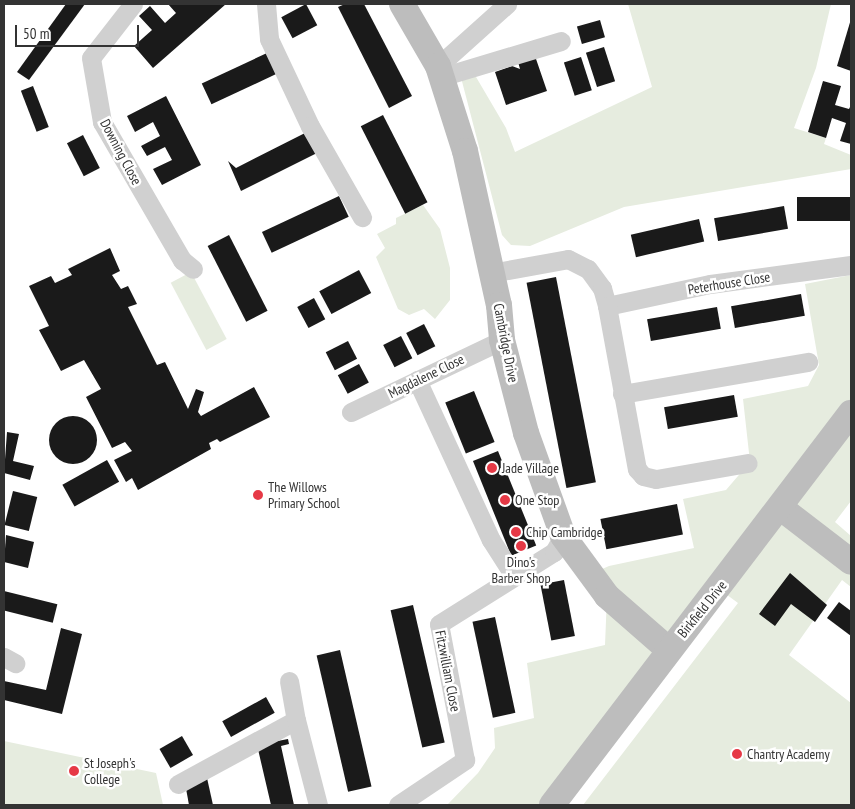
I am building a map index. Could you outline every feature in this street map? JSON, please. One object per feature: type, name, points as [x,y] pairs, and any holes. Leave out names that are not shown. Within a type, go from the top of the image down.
[{"type":"street","name":"Downing Close","points":[[133,4],[92,58],[102,122],[182,260],[194,269]]},
{"type":"street","points":[[266,4],[269,39],[310,126],[362,217]]},
{"type":"street","name":"Cambridge Drive","points":[[402,4],[440,72],[465,151],[491,273],[502,340],[526,433],[563,536],[607,596],[669,650]]},
{"type":"street","points":[[440,72],[507,4]]},
{"type":"street","points":[[440,72],[561,42]]},
{"type":"street","points":[[491,273],[568,259],[588,269],[602,288],[607,306],[637,470],[643,476],[656,479],[748,463]]},
{"type":"street","name":"Peterhouse Close","points":[[607,306],[710,284],[851,265]]},
{"type":"street","name":"Magdalene Close","points":[[351,412],[502,340]]},
{"type":"street","points":[[622,394],[808,362]]},
{"type":"street","points":[[417,380],[491,540],[514,576]]},
{"type":"street","name":"Birkfield Drive","points":[[552,805],[669,650],[781,508],[851,413]]},
{"type":"street","points":[[781,508],[851,562]]},
{"type":"street","name":"Fitzwilliam Close","points":[[398,805],[465,760],[439,624],[554,552],[563,536]]},
{"type":"street","points":[[289,682],[296,720],[318,805]]},
{"type":"street","points":[[178,784],[296,720]]},
{"type":"shaded area","points":[[628,4],[831,4],[816,68],[794,128],[826,138],[824,144],[851,155],[851,169],[624,207],[530,246],[511,245],[502,235],[458,66],[469,65],[506,128],[515,152],[652,87]]},
{"type":"shaded area","points":[[423,205],[440,229],[450,268],[450,300],[435,319],[424,309],[409,315],[398,309],[376,257],[385,248],[377,234],[396,224],[396,218]]},
{"type":"shaded area","points":[[191,272],[227,339],[206,350],[171,283]]},
{"type":"shaded area","points":[[851,275],[851,501],[835,522],[851,536],[851,587],[842,580],[789,655],[851,703],[851,805],[583,805],[738,603],[719,589],[552,805],[447,805],[478,773],[495,748],[494,728],[534,718],[527,663],[605,645],[607,596],[591,574],[609,566],[694,548],[683,499],[726,490],[750,462],[743,399],[808,386],[819,365],[805,284]]},
{"type":"shaded area","name":"St Joseph's College","points":[[4,741],[156,773],[163,805],[4,805]]},
{"type":"building","points":[[66,4],[85,4],[29,80],[17,72]]},
{"type":"building","points":[[168,4],[226,4],[153,68],[134,46],[152,30],[139,16],[150,6],[165,23],[176,13]]},
{"type":"building","points":[[306,4],[317,25],[293,38],[281,17]]},
{"type":"building","points":[[345,4],[364,4],[412,96],[389,108],[338,7]]},
{"type":"building","points":[[851,19],[851,71],[837,66]]},
{"type":"building","points":[[600,20],[605,37],[582,44],[577,27]]},
{"type":"building","points":[[604,47],[615,81],[597,87],[586,53]]},
{"type":"building","points":[[267,53],[277,74],[211,104],[202,83]]},
{"type":"building","points":[[535,56],[547,91],[506,105],[495,72],[512,66],[520,69],[518,62]]},
{"type":"building","points":[[581,57],[592,90],[575,96],[564,63]]},
{"type":"building","points":[[823,81],[841,86],[835,105],[849,109],[851,105],[851,144],[840,141],[846,123],[832,118],[826,138],[808,132]]},
{"type":"building","points":[[33,86],[49,127],[37,132],[21,91]]},
{"type":"building","points":[[166,96],[201,165],[162,185],[153,169],[172,160],[165,147],[147,156],[141,146],[160,136],[153,122],[135,132],[127,116]]},
{"type":"building","points":[[383,115],[427,202],[405,214],[361,126]]},
{"type":"building","points":[[307,132],[317,153],[241,191],[228,161],[236,168]]},
{"type":"building","points":[[83,135],[100,168],[84,176],[67,143]]},
{"type":"building","points":[[339,196],[349,217],[272,253],[262,232]]},
{"type":"building","points":[[797,197],[851,197],[851,221],[797,221]]},
{"type":"building","points":[[784,206],[788,229],[718,241],[714,218]]},
{"type":"building","points":[[699,219],[704,241],[636,257],[631,235]]},
{"type":"building","points":[[229,235],[268,311],[246,322],[208,246]]},
{"type":"building","points":[[110,248],[120,271],[112,275],[121,289],[128,286],[137,304],[128,307],[157,365],[165,362],[188,409],[196,389],[204,392],[198,412],[201,416],[254,387],[270,417],[220,442],[217,439],[209,443],[211,449],[138,490],[132,478],[126,482],[114,460],[132,451],[125,442],[112,448],[86,397],[101,389],[84,360],[61,371],[39,330],[49,326],[29,286],[51,276],[55,283],[72,275],[68,269]]},
{"type":"building","points":[[359,270],[371,293],[331,314],[319,291]]},
{"type":"building","points":[[556,277],[596,482],[566,488],[527,283]]},
{"type":"building","points":[[801,294],[805,316],[735,328],[731,306]]},
{"type":"building","points":[[314,298],[325,319],[308,328],[297,307]]},
{"type":"building","points":[[717,307],[721,329],[651,341],[647,319]]},
{"type":"building","points":[[424,324],[435,346],[418,355],[406,333]]},
{"type":"building","points":[[401,336],[412,358],[395,367],[383,345]]},
{"type":"building","points":[[348,341],[357,359],[335,370],[326,352]]},
{"type":"building","points":[[359,364],[369,383],[348,394],[338,375]]},
{"type":"building","points":[[474,391],[495,442],[466,454],[445,403]]},
{"type":"building","points":[[734,395],[738,417],[668,429],[664,407]]},
{"type":"building","points":[[73,416],[82,418],[90,423],[95,431],[97,440],[95,449],[90,457],[82,462],[73,464],[64,462],[56,457],[51,449],[49,440],[51,431],[56,423],[64,418]]},
{"type":"building","points":[[7,432],[19,434],[13,461],[34,466],[30,480],[4,473]]},
{"type":"building","points":[[498,451],[536,546],[511,556],[473,461]]},
{"type":"building","points":[[107,460],[119,482],[75,507],[62,485]]},
{"type":"building","points":[[13,491],[37,497],[29,531],[5,525]]},
{"type":"building","points":[[677,504],[683,534],[606,549],[600,519]]},
{"type":"building","points":[[6,535],[34,542],[28,568],[4,562]]},
{"type":"building","points":[[790,573],[827,605],[815,622],[791,604],[775,626],[759,614]]},
{"type":"building","points":[[564,580],[575,636],[551,641],[540,585]]},
{"type":"building","points":[[4,591],[57,604],[53,623],[4,611]]},
{"type":"building","points":[[839,602],[851,611],[851,636],[827,618]]},
{"type":"building","points":[[413,605],[445,742],[422,748],[391,610]]},
{"type":"building","points":[[495,617],[515,713],[493,718],[473,622]]},
{"type":"building","points":[[61,628],[82,634],[62,714],[4,700],[4,681],[46,690]]},
{"type":"building","points":[[340,650],[371,786],[348,792],[317,655]]},
{"type":"building","points":[[266,697],[275,713],[231,737],[222,721]]},
{"type":"building","points":[[182,736],[193,755],[170,768],[159,749]]},
{"type":"building","points":[[288,739],[289,744],[281,746],[294,805],[271,805],[257,745]]},
{"type":"building","points":[[207,778],[213,805],[189,805],[185,783]]},
{"type":"place","name":"Jade Village","points":[[492,468]]},
{"type":"place","name":"The Willows Primary School","points":[[258,495]]},
{"type":"place","name":"One Stop","points":[[505,500]]},
{"type":"place","name":"Chip Cambridge","points":[[516,532]]},
{"type":"place","name":"Dino's Barber Shop","points":[[521,546]]},
{"type":"place","name":"Chantry Academy","points":[[737,754]]},
{"type":"place","name":"St Joseph's College","points":[[74,771]]}]
